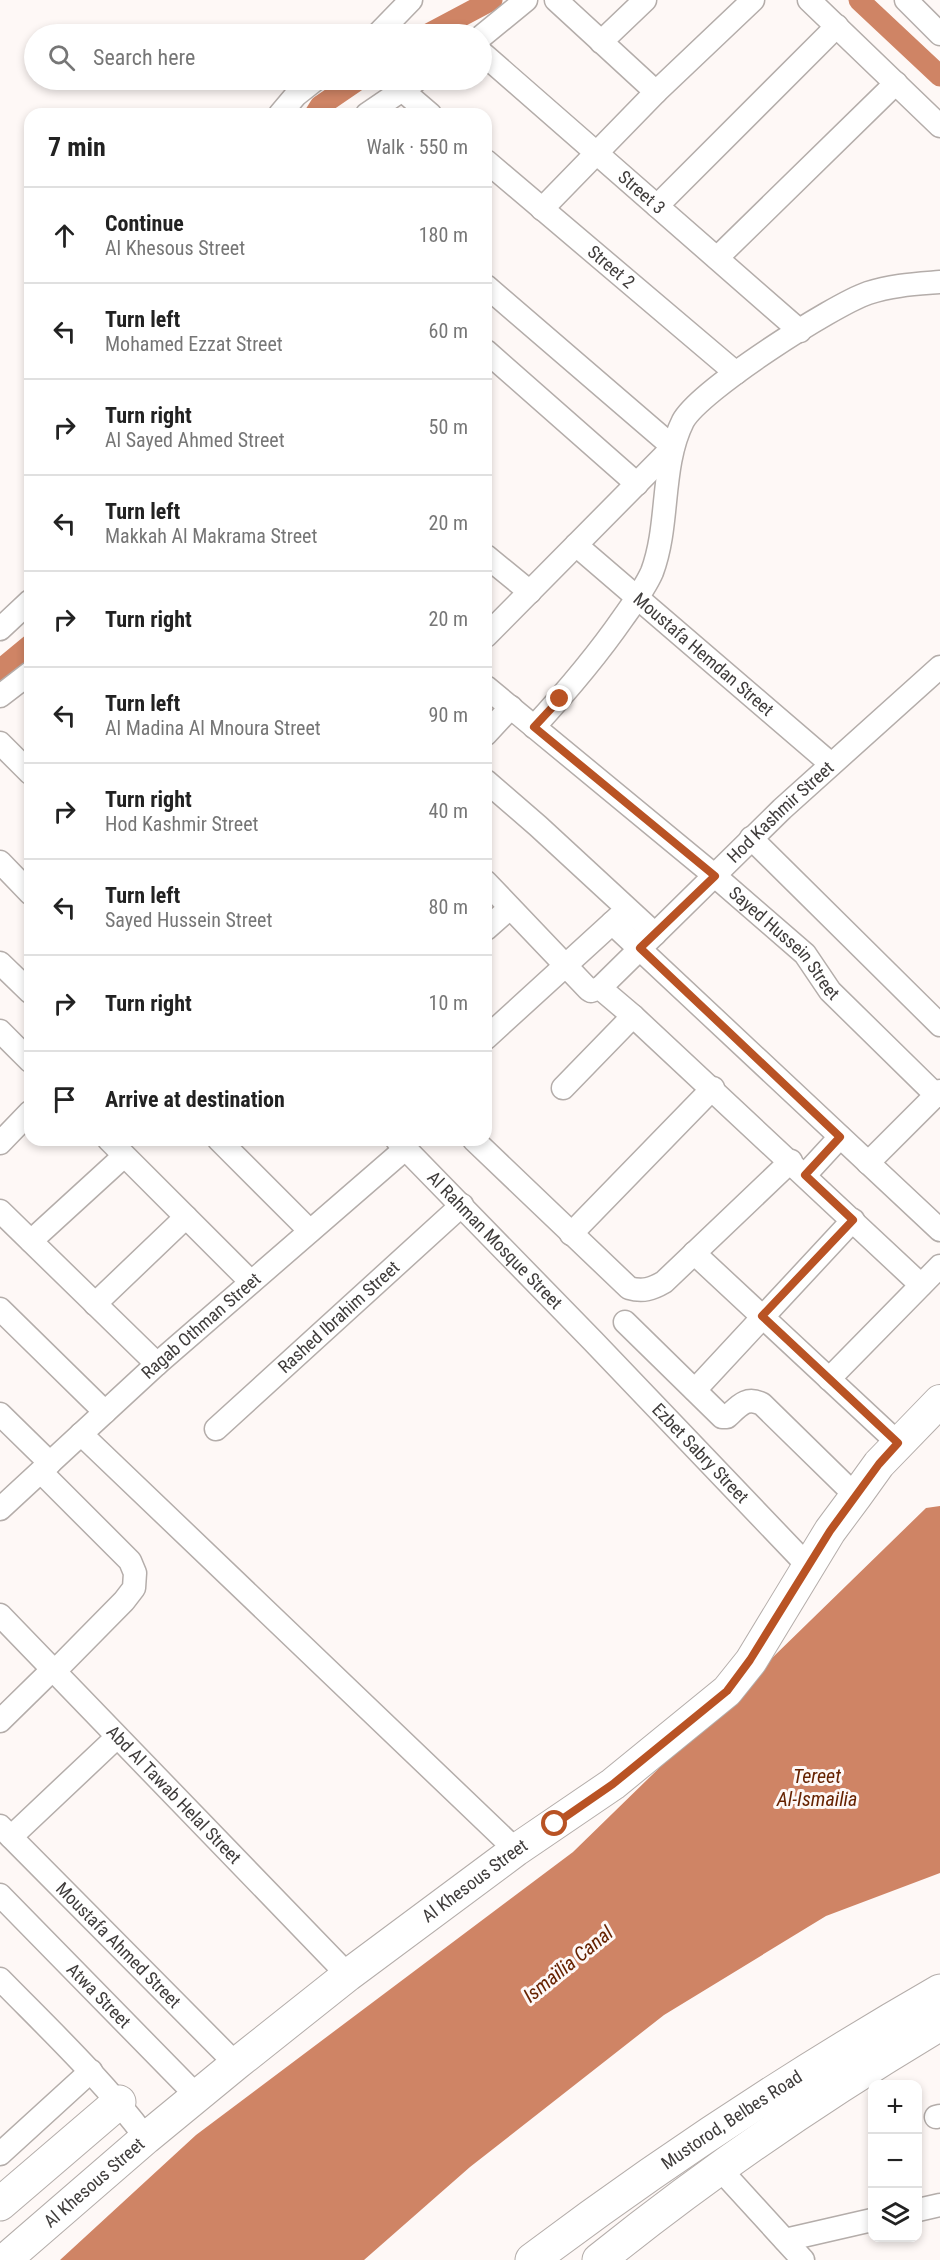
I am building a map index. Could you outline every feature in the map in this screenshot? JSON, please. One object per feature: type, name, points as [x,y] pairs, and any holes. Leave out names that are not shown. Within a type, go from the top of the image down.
[{"type":"main road","name":"Al Khesous Street","points":[[5,2260],[146,2138],[236,2064],[348,1976],[516,1850],[613,1784],[727,1691],[750,1660],[808,1566],[879,1464],[940,1401]]},
{"type":"main road","name":"Mustorod, Belbes Road","points":[[532,2260],[728,2122],[821,2060],[940,1991]]},
{"type":"main road","name":"Mustorod, Belbes Road","points":[[599,2260],[719,2168],[818,2100],[940,2024]]},
{"type":"main road","points":[[0,2204],[119,2102]]},
{"type":"street","points":[[388,24],[411,0]]},
{"type":"street","points":[[492,28],[526,0]]},
{"type":"street","points":[[555,0],[656,92]]},
{"type":"street","points":[[601,42],[645,0]]},
{"type":"street","points":[[542,209],[656,92],[753,0]]},
{"type":"street","points":[[809,0],[940,126]]},
{"type":"street","points":[[906,0],[940,34]]},
{"type":"street","points":[[657,206],[837,26]]},
{"type":"street","name":"Street 3","points":[[492,62],[800,331]]},
{"type":"street","points":[[717,258],[896,83]]},
{"type":"street","points":[[285,108],[302,90]]},
{"type":"street","points":[[376,108],[403,90]]},
{"type":"street","points":[[413,90],[426,108]]},
{"type":"street","name":"Street 2","points":[[492,166],[736,373]]},
{"type":"street","points":[[534,727],[588,666],[637,599],[651,573],[660,545],[674,447],[684,420],[698,403],[736,373],[830,311],[867,293],[897,285],[940,282]]},
{"type":"street","points":[[492,291],[674,447]]},
{"type":"street","points":[[492,356],[637,484]]},
{"type":"street","points":[[492,630],[674,447]]},
{"type":"street","name":"Moustafa Hemdan Street","points":[[576,545],[831,764]]},
{"type":"street","points":[[492,561],[530,592]]},
{"type":"street","points":[[0,628],[24,606]]},
{"type":"street","name":"Hod Kashmir Street","points":[[595,989],[648,941],[831,764],[940,666]]},
{"type":"street","points":[[0,696],[24,678]]},
{"type":"street","name":"Sayed Hussein Street","points":[[492,692],[806,954],[830,991],[938,1093]]},
{"type":"street","points":[[492,728],[511,707]]},
{"type":"street","points":[[0,742],[24,767]]},
{"type":"street","points":[[492,787],[648,941],[840,1137],[940,1230]]},
{"type":"street","points":[[752,838],[940,1025]]},
{"type":"street","points":[[0,862],[24,886]]},
{"type":"street","points":[[492,888],[565,966],[633,1016],[713,1088],[921,1285]]},
{"type":"street","points":[[492,924],[510,908]]},
{"type":"street","points":[[492,1033],[620,915]]},
{"type":"street","points":[[0,963],[24,986]]},
{"type":"street","points":[[563,1088],[633,1016]]},
{"type":"street","points":[[0,1031],[24,1055]]},
{"type":"street","points":[[571,1233],[713,1088]]},
{"type":"street","points":[[868,1163],[938,1093]]},
{"type":"street","points":[[0,1143],[24,1118]]},
{"type":"street","points":[[480,1146],[629,1288],[645,1290],[664,1281],[694,1253],[798,1168],[840,1137]]},
{"type":"street","points":[[225,1146],[310,1231]]},
{"type":"street","name":"Ragab Othman Street","points":[[0,1509],[157,1365],[310,1231],[399,1146]]},
{"type":"street","name":"Al Rahman Mosque Street","points":[[403,1146],[593,1341]]},
{"type":"street","points":[[31,1241],[117,1148],[251,1282]]},
{"type":"street","name":"Rashed Ibrahim Street","points":[[216,1429],[462,1206]]},
{"type":"street","points":[[0,1211],[157,1365]]},
{"type":"street","points":[[95,1304],[186,1217]]},
{"type":"street","points":[[695,1390],[853,1220]]},
{"type":"street","points":[[694,1253],[898,1443]]},
{"type":"street","points":[[829,1379],[940,1266]]},
{"type":"street","points":[[0,1309],[105,1412]]},
{"type":"street","points":[[625,1322],[725,1418],[745,1401],[750,1400],[762,1404],[856,1496]]},
{"type":"street","name":"Ezbet Sabry Street","points":[[593,1341],[808,1566]]},
{"type":"street","points":[[0,1414],[45,1468],[130,1561],[135,1573],[134,1588],[124,1601],[0,1721]]},
{"type":"street","points":[[81,1434],[516,1850]]},
{"type":"street","name":"Abd Al Tawab Helal Street","points":[[0,1615],[348,1976]]},
{"type":"street","points":[[5,1831],[117,1737]]},
{"type":"street","name":"Moustafa Ahmed Street","points":[[5,1831],[236,2064]]},
{"type":"street","name":"Atwa Street","points":[[0,1895],[197,2096]]},
{"type":"street","points":[[0,1979],[91,2071],[119,2102],[146,2138]]},
{"type":"street","points":[[0,2154],[91,2071]]},
{"type":"street","points":[[719,2168],[803,2260]]},
{"type":"street","points":[[922,2209],[940,2205]]},
{"type":"street","points":[[785,2240],[868,2221]]},
{"type":"water","name":"Tereet Al-Ismailia","points":[[940,1506],[940,1873],[826,1916],[664,2015],[470,2167],[364,2260],[60,2260],[196,2135],[573,1852],[926,1508]]},
{"type":"waterway","points":[[447,24],[492,0]]},
{"type":"waterway","points":[[859,0],[940,76]]},
{"type":"waterway","points":[[319,108],[343,90]]},
{"type":"waterway","points":[[0,670],[24,650]]},
{"type":"route","points":[[555,1824],[613,1784],[727,1691],[775,1622],[830,1531],[879,1464],[898,1443],[762,1316],[853,1220],[805,1175],[840,1137],[640,948],[715,876],[534,727],[560,699]]},
{"type":"water label","name":"Ismaïlia Canal","points":[[568,1964]]}]
